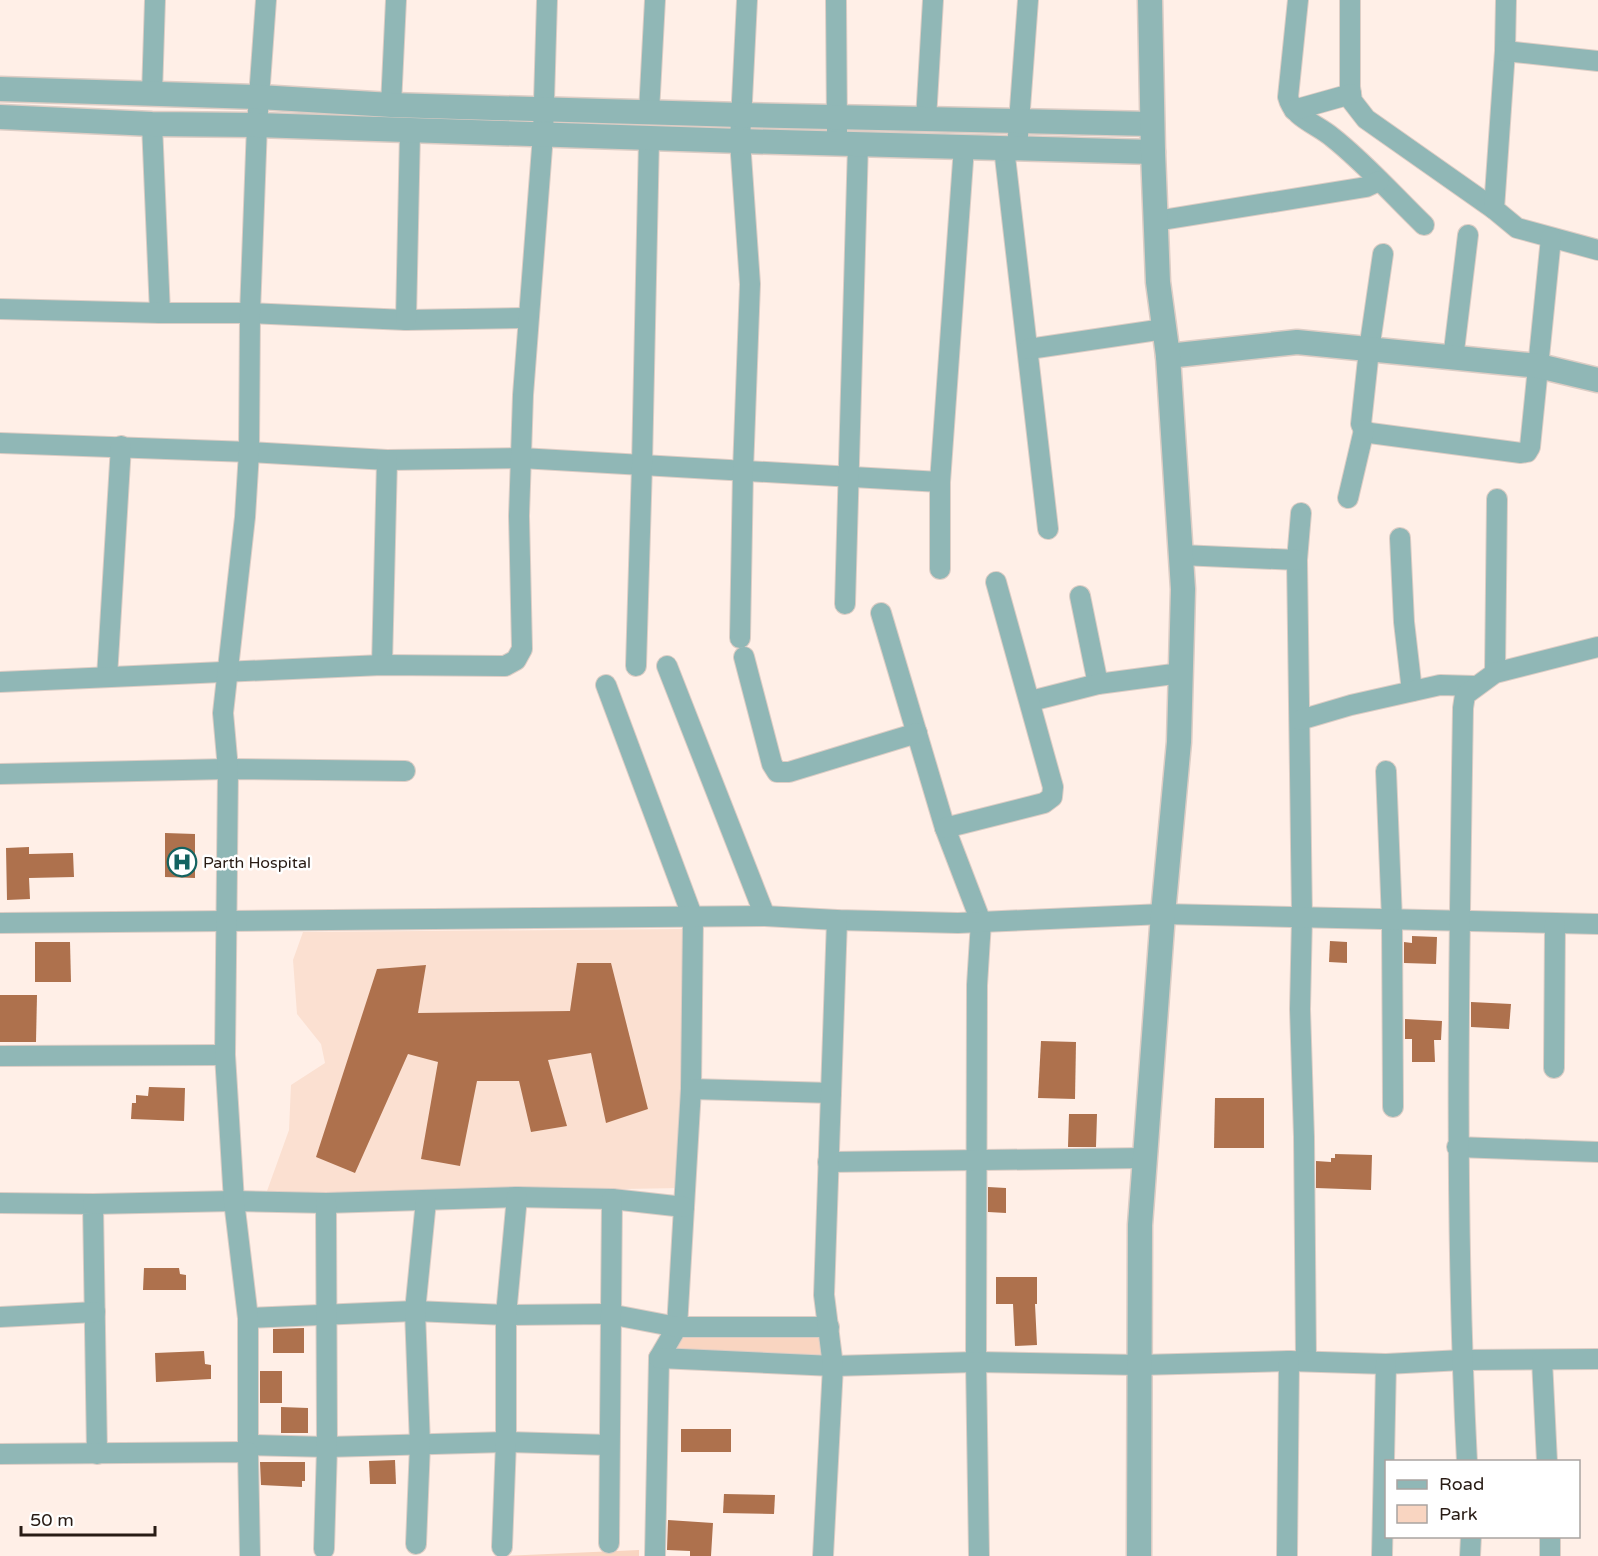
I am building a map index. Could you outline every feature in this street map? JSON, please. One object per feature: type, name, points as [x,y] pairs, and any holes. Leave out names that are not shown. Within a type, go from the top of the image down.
[{"type":"street","points":[[152,94],[155,0]]},
{"type":"street","points":[[250,1556],[248,1318],[234,1201],[225,1054],[228,769],[224,713],[245,518],[249,452],[250,314],[257,125],[266,0]]},
{"type":"street","points":[[391,105],[396,0]]},
{"type":"street","points":[[0,682],[382,665],[505,666],[511,664],[520,655],[522,649],[519,516],[521,458],[527,318],[543,135],[547,0]]},
{"type":"street","points":[[648,112],[655,0]]},
{"type":"street","points":[[740,638],[750,284],[740,141],[747,0]]},
{"type":"street","points":[[836,0],[837,117],[848,144],[850,477],[845,604]]},
{"type":"street","points":[[926,119],[933,0]]},
{"type":"street","points":[[1028,0],[1019,121],[1011,148],[1048,529]]},
{"type":"street","points":[[1139,1556],[1140,1225],[1163,914],[1179,742],[1183,589],[1168,356],[1158,282],[1150,0]]},
{"type":"street","points":[[1298,0],[1288,97],[1294,110],[1309,123],[1331,136],[1424,225]]},
{"type":"street","points":[[1350,0],[1351,94],[1352,101],[1366,119],[1494,209],[1517,228],[1598,250]]},
{"type":"street","points":[[1494,209],[1505,51],[1506,0]]},
{"type":"street","points":[[1505,51],[1598,61]]},
{"type":"street","points":[[0,90],[259,98],[391,105],[1152,124]]},
{"type":"street","points":[[1294,110],[1351,94]]},
{"type":"street","points":[[0,117],[152,124],[257,125],[1153,152]]},
{"type":"street","points":[[152,124],[160,313]]},
{"type":"street","points":[[406,320],[410,131]]},
{"type":"street","points":[[636,666],[649,138]]},
{"type":"street","points":[[940,569],[940,482],[964,147]]},
{"type":"street","points":[[1156,221],[1366,187],[1379,182]]},
{"type":"street","points":[[1453,358],[1468,235]]},
{"type":"street","points":[[1383,254],[1361,424],[1364,430],[1370,433],[1509,452],[1527,452],[1530,447],[1551,238]]},
{"type":"street","points":[[0,309],[406,320],[527,318]]},
{"type":"street","points":[[1029,349],[1164,329]]},
{"type":"street","points":[[1168,356],[1297,342],[1539,366],[1598,380]]},
{"type":"street","points":[[1348,498],[1364,430]]},
{"type":"street","points":[[0,442],[387,460],[521,458],[940,482]]},
{"type":"street","points":[[107,677],[121,446]]},
{"type":"street","points":[[382,665],[387,460]]},
{"type":"street","points":[[1495,673],[1497,500]]},
{"type":"street","points":[[1287,1556],[1298,1361],[1304,1137],[1300,1009],[1302,917],[1297,560],[1301,513]]},
{"type":"street","points":[[1400,538],[1404,622],[1412,691]]},
{"type":"street","points":[[1181,555],[1297,560]]},
{"type":"street","points":[[945,828],[1044,803],[1052,797],[1053,787],[996,582]]},
{"type":"street","points":[[1080,596],[1098,684]]},
{"type":"street","points":[[881,613],[945,828],[981,922],[977,985],[976,1160],[979,1556]]},
{"type":"street","points":[[1467,1460],[1457,1147],[1459,922],[1465,695],[1495,673],[1598,647]]},
{"type":"street","points":[[744,657],[772,764],[777,772],[789,772],[917,733]]},
{"type":"street","points":[[667,666],[765,916]]},
{"type":"street","points":[[1030,701],[1098,684],[1181,673]]},
{"type":"street","points":[[606,685],[693,918],[691,1089],[677,1327],[659,1358],[655,1556]]},
{"type":"street","points":[[1300,720],[1351,705],[1440,685],[1475,686]]},
{"type":"street","points":[[0,774],[228,769],[405,771]]},
{"type":"street","points":[[1386,771],[1392,920],[1393,1107]]},
{"type":"street","points":[[0,923],[765,916],[837,920],[981,922],[1163,914],[1598,924]]},
{"type":"street","points":[[823,1556],[833,1366],[824,1295],[837,920]]},
{"type":"street","points":[[1554,1068],[1555,924]]},
{"type":"street","points":[[0,1056],[225,1054]]},
{"type":"street","points":[[691,1089],[831,1093]]},
{"type":"street","points":[[1457,1147],[1598,1152]]},
{"type":"street","points":[[828,1162],[1145,1158]]},
{"type":"street","points":[[0,1203],[234,1201],[326,1203],[517,1197],[612,1199],[684,1207]]},
{"type":"street","points":[[502,1547],[506,1442],[506,1315],[517,1197]]},
{"type":"street","points":[[609,1542],[609,1314],[612,1199]]},
{"type":"street","points":[[416,1544],[420,1445],[415,1311],[426,1201]]},
{"type":"street","points":[[324,1549],[327,1447],[326,1203]]},
{"type":"street","points":[[93,1204],[97,1454]]},
{"type":"street","points":[[248,1318],[415,1311],[506,1315],[609,1314],[677,1327],[829,1327]]},
{"type":"street","points":[[0,1317],[95,1312]]},
{"type":"street","points":[[659,1358],[833,1366],[976,1362],[1140,1365],[1298,1361],[1386,1364],[1462,1360],[1598,1359]]},
{"type":"street","points":[[1542,1360],[1546,1460]]},
{"type":"street","points":[[1382,1556],[1386,1364]]},
{"type":"street","points":[[0,1454],[97,1454],[506,1442],[609,1445]]},
{"type":"street","points":[[1470,1556],[1471,1538]]},
{"type":"street","points":[[1550,1538],[1550,1556]]},
{"type":"shaded area","points":[[684,929],[681,1188],[320,1194],[267,1191],[289,1130],[291,1085],[325,1063],[321,1044],[297,1014],[293,960],[303,932]]},
{"type":"green space","points":[[677,1327],[829,1327],[821,1366],[670,1358]]},
{"type":"green space","points":[[639,1550],[639,1556],[504,1556]]},
{"type":"building","points":[[165,833],[195,834],[195,878],[165,877]]},
{"type":"building","points":[[29,847],[29,854],[73,853],[74,877],[29,878],[30,899],[7,900],[6,848]]},
{"type":"building","points":[[1412,936],[1437,937],[1436,964],[1404,963],[1404,942],[1412,943]]},
{"type":"building","points":[[1330,941],[1347,942],[1347,963],[1329,962]]},
{"type":"building","points":[[35,942],[70,942],[71,982],[35,982]]},
{"type":"building","points":[[577,963],[611,963],[648,1109],[606,1123],[591,1053],[548,1060],[567,1126],[531,1132],[519,1081],[477,1081],[460,1166],[421,1159],[438,1062],[408,1054],[355,1173],[316,1157],[377,969],[426,965],[418,1013],[570,1011]]},
{"type":"building","points":[[0,995],[37,995],[36,1042],[0,1042]]},
{"type":"building","points":[[1471,1002],[1511,1004],[1509,1029],[1471,1027]]},
{"type":"building","points":[[1405,1019],[1442,1021],[1441,1040],[1434,1040],[1435,1062],[1412,1062],[1412,1039],[1405,1039]]},
{"type":"building","points":[[1041,1041],[1076,1042],[1075,1099],[1038,1098]]},
{"type":"building","points":[[149,1087],[185,1088],[184,1121],[131,1119],[132,1103],[136,1103],[136,1095],[148,1096]]},
{"type":"building","points":[[1215,1098],[1264,1098],[1264,1148],[1214,1148]]},
{"type":"building","points":[[1069,1114],[1097,1114],[1096,1147],[1068,1147]]},
{"type":"building","points":[[1335,1154],[1372,1155],[1371,1190],[1316,1188],[1316,1161],[1331,1162]]},
{"type":"building","points":[[988,1187],[1006,1188],[1006,1213],[988,1212]]},
{"type":"building","points":[[144,1268],[179,1268],[180,1274],[186,1275],[186,1290],[143,1290]]},
{"type":"building","points":[[996,1277],[1037,1277],[1037,1304],[1035,1304],[1037,1345],[1015,1346],[1013,1304],[996,1304]]},
{"type":"building","points":[[304,1328],[304,1353],[273,1353],[273,1329]]},
{"type":"building","points":[[204,1351],[205,1364],[211,1365],[211,1379],[156,1382],[155,1353]]},
{"type":"building","points":[[260,1371],[282,1371],[282,1403],[260,1403]]},
{"type":"building","points":[[281,1407],[308,1408],[308,1433],[281,1433]]},
{"type":"building","points":[[681,1429],[731,1429],[731,1452],[681,1452]]},
{"type":"building","points":[[395,1460],[396,1484],[370,1484],[369,1461]]},
{"type":"building","points":[[260,1462],[305,1462],[305,1481],[302,1481],[302,1487],[261,1485]]},
{"type":"building","points":[[724,1494],[775,1495],[774,1514],[723,1513]]},
{"type":"building","points":[[668,1520],[713,1523],[711,1556],[690,1556],[690,1551],[667,1550]]},
{"type":"place","name":"Parth Hospital","points":[[182,862]]}]
